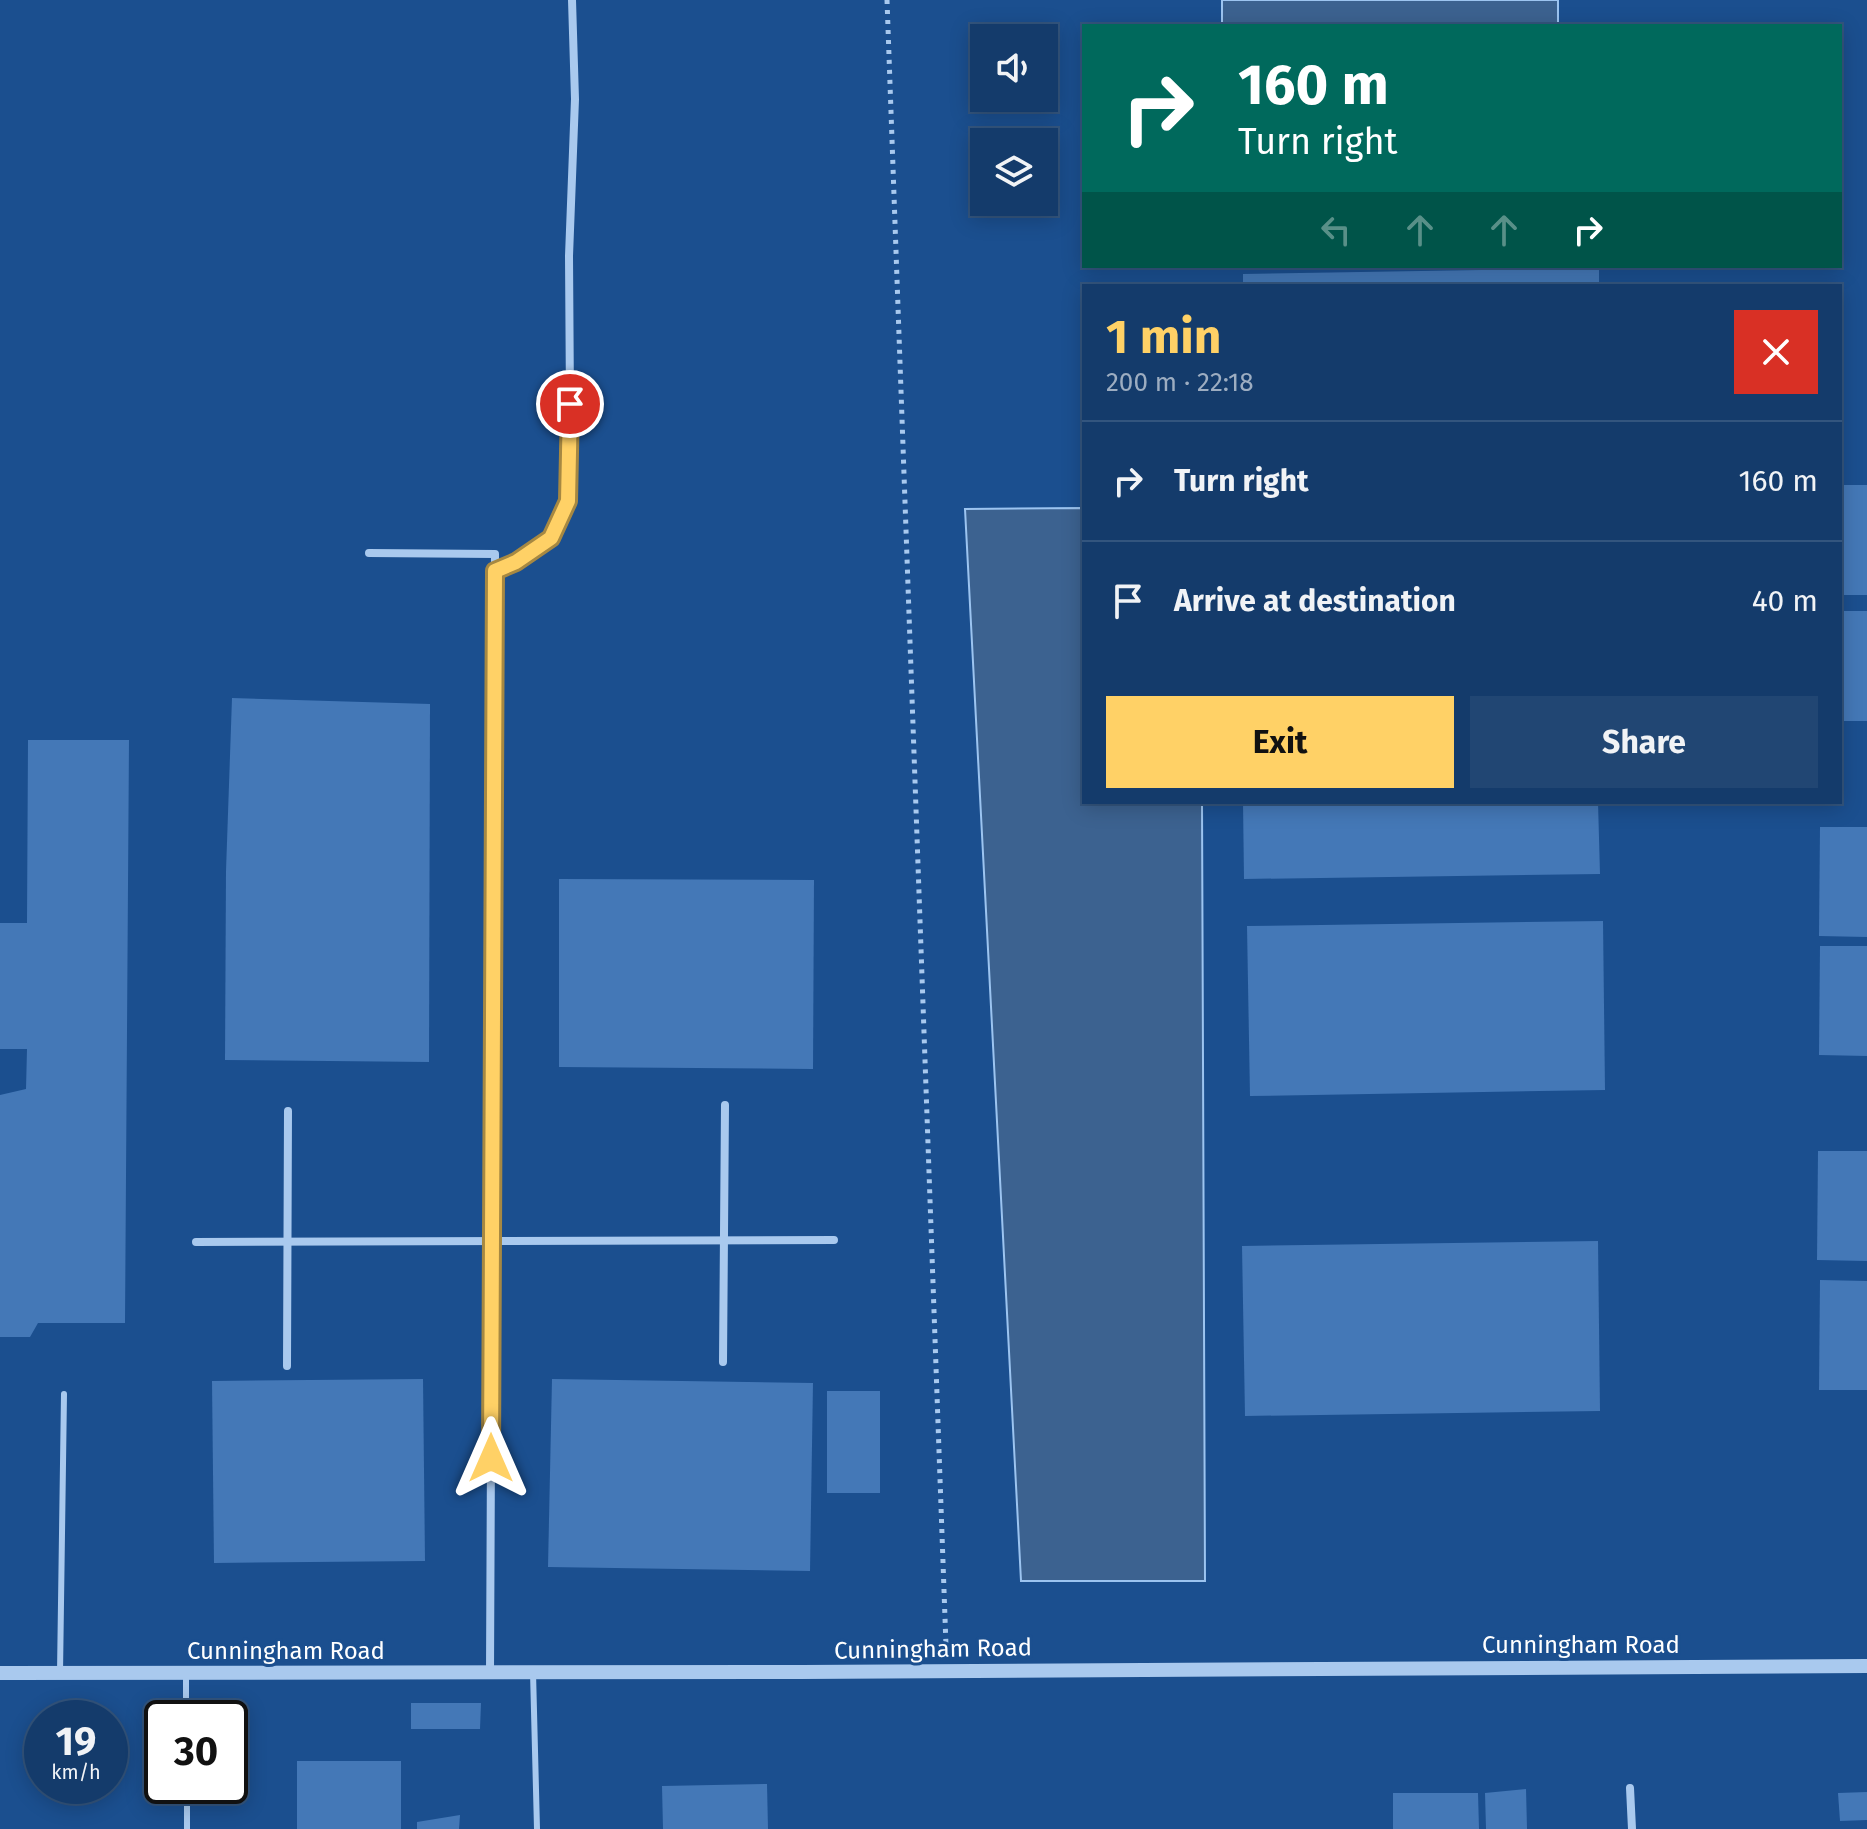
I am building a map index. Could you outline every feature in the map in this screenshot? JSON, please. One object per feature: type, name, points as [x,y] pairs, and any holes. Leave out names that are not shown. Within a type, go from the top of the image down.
[{"type":"street","points":[[495,571],[516,562],[551,538],[568,501],[569,256],[575,99],[572,0]]},
{"type":"street","points":[[369,553],[495,554],[490,1673]]},
{"type":"street","points":[[723,1362],[725,1105]]},
{"type":"street","points":[[287,1366],[288,1111]]},
{"type":"street","points":[[196,1242],[834,1240]]},
{"type":"street","name":"Cunningham Road","points":[[0,1673],[1867,1666]]},
{"type":"street","points":[[1630,1788],[1632,1829]]},
{"type":"lane","points":[[60,1673],[64,1394]]},
{"type":"lane","points":[[533,1672],[537,1829]]},
{"type":"lane","points":[[186,1673],[186,1700]]},
{"type":"lane","points":[[187,1804],[187,1829]]},
{"type":"path","points":[[887,0],[947,1671]]},
{"type":"water","points":[[1222,0],[1558,0],[1558,24],[1222,24]]},
{"type":"water","points":[[1082,508],[1082,804],[1202,804],[1205,1581],[1021,1581],[965,509]]},
{"type":"building","points":[[1599,268],[1599,284],[1243,284],[1243,274]]},
{"type":"building","points":[[1842,485],[1867,485],[1867,595],[1842,595]]},
{"type":"building","points":[[1842,611],[1867,611],[1867,721],[1842,721]]},
{"type":"building","points":[[232,698],[430,704],[429,1062],[225,1060],[226,871]]},
{"type":"building","points":[[28,740],[129,740],[125,1323],[38,1323],[30,1337],[0,1337],[0,1095],[26,1089],[27,1049],[0,1049],[0,923],[27,923]]},
{"type":"building","points":[[1243,804],[1598,804],[1600,874],[1244,879]]},
{"type":"building","points":[[1820,827],[1867,827],[1867,937],[1819,936]]},
{"type":"building","points":[[559,879],[814,880],[813,1069],[559,1067]]},
{"type":"building","points":[[1603,921],[1605,1090],[1250,1096],[1247,926]]},
{"type":"building","points":[[1820,946],[1867,946],[1867,1056],[1819,1055]]},
{"type":"building","points":[[1818,1151],[1867,1151],[1867,1261],[1817,1260]]},
{"type":"building","points":[[1598,1241],[1600,1411],[1245,1416],[1242,1246]]},
{"type":"building","points":[[1820,1280],[1867,1281],[1867,1390],[1819,1390]]},
{"type":"building","points":[[423,1379],[425,1561],[214,1563],[212,1381]]},
{"type":"building","points":[[552,1379],[813,1383],[810,1571],[548,1567]]},
{"type":"building","points":[[827,1391],[880,1391],[880,1493],[827,1493]]},
{"type":"building","points":[[411,1703],[481,1703],[480,1729],[411,1729]]},
{"type":"building","points":[[297,1761],[401,1761],[401,1829],[297,1829]]},
{"type":"building","points":[[767,1784],[768,1829],[663,1829],[662,1786]]},
{"type":"building","points":[[1526,1789],[1527,1829],[1486,1829],[1485,1793]]},
{"type":"building","points":[[1867,1792],[1867,1820],[1840,1821],[1838,1793]]},
{"type":"building","points":[[1393,1793],[1478,1793],[1479,1829],[1393,1829]]},
{"type":"building","points":[[460,1815],[459,1829],[417,1829],[417,1822]]},
{"type":"route","points":[[491,1458],[495,571],[516,562],[551,538],[568,501],[570,404]]}]
